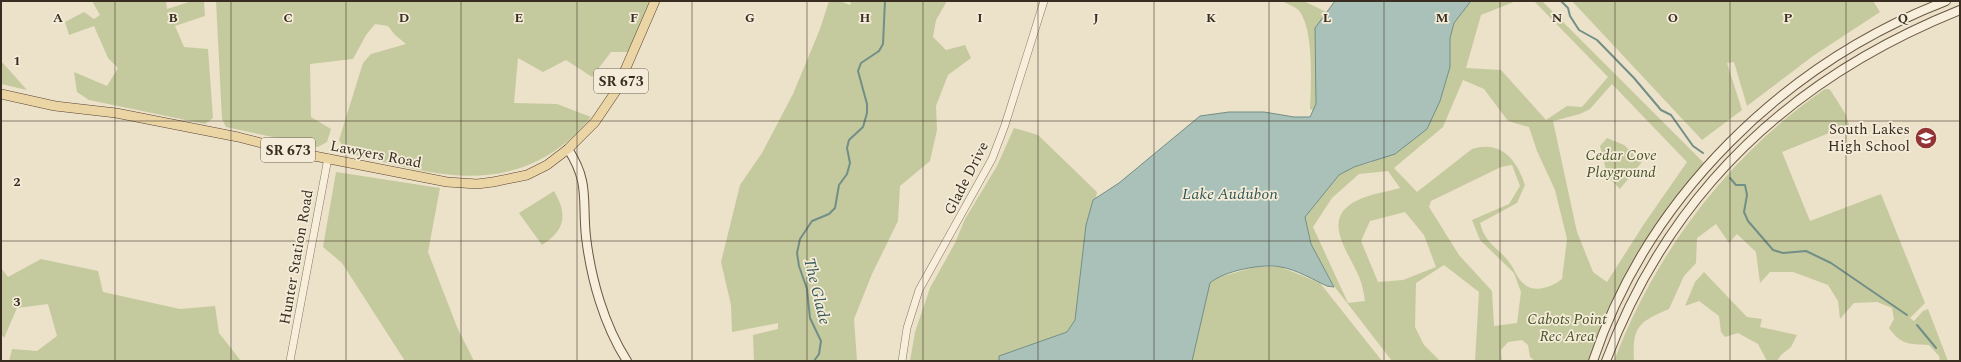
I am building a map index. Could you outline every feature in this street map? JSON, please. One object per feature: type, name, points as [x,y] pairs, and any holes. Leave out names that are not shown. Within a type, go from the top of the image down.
[{"type":"main road","name":"Lawyers Road","points":[[1,94],[55,106],[116,113],[238,137],[289,151],[447,182],[477,184],[527,175],[547,165],[568,149],[595,122],[612,99],[655,1]]},
{"type":"main road","points":[[1593,361],[1614,309],[1648,246],[1693,183],[1741,131],[1780,96],[1837,56],[1898,21],[1946,1]]},
{"type":"main road","points":[[1606,361],[1634,298],[1672,231],[1716,177],[1742,149],[1790,106],[1840,69],[1900,36],[1960,10]]},
{"type":"main road","points":[[568,149],[577,162],[582,177],[586,237],[595,281],[614,338],[627,361]]},
{"type":"street","name":"Glade Drive","points":[[902,361],[906,328],[919,290],[992,159],[1005,125],[1044,1]]},
{"type":"street","name":"Hunter Station Road","points":[[290,361],[328,158]]},
{"type":"green space","points":[[92,1],[166,1],[167,9],[192,1],[204,1],[205,16],[175,26],[184,47],[208,49],[213,118],[205,124],[89,100],[77,92],[74,72],[107,86],[118,68],[108,58],[94,26],[69,35],[65,22],[84,12],[94,19],[100,15]]},
{"type":"green space","points":[[216,1],[650,1],[628,52],[611,52],[592,77],[566,60],[543,72],[518,58],[514,103],[557,104],[591,117],[568,141],[541,159],[514,170],[487,175],[460,176],[404,167],[346,153],[339,140],[363,63],[371,54],[406,44],[395,35],[388,26],[375,24],[366,35],[353,59],[310,64],[311,117],[331,129],[327,142],[318,147],[226,127],[222,119]]},
{"type":"green space","points":[[829,1],[840,1],[850,5],[851,1],[947,1],[936,20],[933,37],[946,50],[965,45],[971,58],[948,75],[936,106],[937,130],[930,161],[900,186],[898,221],[872,274],[854,319],[857,361],[754,361],[753,335],[778,329],[778,323],[732,332],[731,305],[721,262],[740,185],[762,153],[793,94],[820,29]]},
{"type":"green space","points":[[1282,1],[1304,1],[1328,13],[1320,113],[1310,109],[1311,59],[1308,32],[1299,10]]},
{"type":"green space","name":"Cabots Point Rec Area","points":[[1471,1],[1516,1],[1481,15],[1466,68],[1501,70],[1546,120],[1567,106],[1582,107],[1608,77],[1534,1],[1542,1],[1704,163],[1666,209],[1636,256],[1611,306],[1589,361],[1535,361],[1530,357],[1528,345],[1522,340],[1508,342],[1501,350],[1502,361],[1475,361],[1479,292],[1444,265],[1416,283],[1415,327],[1424,345],[1440,361],[1392,361],[1334,286],[1311,244],[1305,217],[1339,175],[1354,167],[1370,163],[1427,129],[1440,101],[1450,67],[1450,38],[1454,23]],"holes":[[[1463,80],[1484,89],[1508,121],[1529,127],[1537,151],[1555,190],[1567,239],[1562,279],[1548,287],[1538,289],[1527,286],[1519,278],[1511,264],[1489,241],[1482,230],[1480,223],[1517,203],[1525,185],[1522,176],[1512,160],[1506,154],[1491,147],[1472,149],[1417,192],[1394,168],[1443,127]],[[1612,84],[1687,162],[1644,224],[1607,282],[1593,272],[1577,232],[1553,121],[1580,114],[1590,109]],[[1512,165],[1520,186],[1509,204],[1472,220],[1480,240],[1514,273],[1521,292],[1517,323],[1494,326],[1492,291],[1459,255],[1429,207],[1431,201],[1501,167]],[[1388,171],[1400,188],[1358,200],[1346,208],[1340,217],[1339,227],[1341,238],[1361,282],[1365,301],[1348,303],[1313,227],[1332,198],[1359,174]],[[1405,212],[1424,235],[1436,267],[1403,280],[1378,282],[1361,241],[1370,221]]]},
{"type":"green space","points":[[1572,1],[1873,1],[1880,12],[1813,56],[1747,106],[1734,62],[1727,63],[1742,110],[1702,140]]},
{"type":"green space","points":[[1,61],[27,90],[1,84]]},
{"type":"green space","points":[[1825,89],[1829,89],[1831,91],[1846,115],[1849,125],[1782,152],[1810,221],[1881,194],[1925,303],[1910,318],[1914,321],[1923,311],[1928,309],[1948,361],[1940,361],[1939,356],[1929,345],[1911,344],[1902,341],[1893,334],[1889,328],[1894,319],[1892,308],[1877,302],[1854,303],[1840,319],[1838,301],[1828,285],[1793,272],[1770,272],[1760,283],[1756,252],[1737,234],[1729,243],[1716,224],[1697,238],[1696,263],[1684,276],[1669,309],[1644,322],[1636,333],[1634,340],[1634,361],[1614,361],[1631,321],[1651,282],[1673,245],[1699,209],[1757,144],[1790,115]]},
{"type":"green space","points":[[1014,128],[1038,135],[1097,192],[1096,198],[1093,200],[1086,225],[1075,320],[1067,332],[999,356],[999,361],[910,361],[915,332],[930,288],[955,243],[965,219],[997,166]]},
{"type":"green space","name":"Cedar Cove Playground","points":[[1607,138],[1624,145],[1642,162],[1620,189],[1608,177],[1600,146]]},
{"type":"green space","points":[[336,172],[440,188],[428,252],[457,327],[474,361],[405,361],[342,263],[323,247]]},
{"type":"green space","points":[[554,191],[561,207],[562,221],[556,234],[542,245],[519,213]]},
{"type":"green space","points":[[41,259],[98,271],[103,292],[180,309],[215,306],[219,333],[241,361],[9,361],[12,349],[37,351],[57,336],[48,304],[17,308],[4,338],[1,334],[1,268],[8,277]]},
{"type":"green space","points":[[1255,267],[1281,267],[1320,283],[1382,361],[1192,361],[1210,283],[1216,278]]},
{"type":"green space","points":[[1704,272],[1747,317],[1762,319],[1760,327],[1797,335],[1791,347],[1781,355],[1777,361],[1767,361],[1758,344],[1738,333],[1725,337],[1721,332],[1719,316],[1699,301],[1685,306],[1695,282]]},
{"type":"water","name":"Lake Audubon","points":[[1335,1],[1471,1],[1454,23],[1450,38],[1450,67],[1440,101],[1427,129],[1395,154],[1354,167],[1339,175],[1305,217],[1311,244],[1334,287],[1327,286],[1292,270],[1273,266],[1244,269],[1216,279],[1210,283],[1192,361],[999,361],[999,356],[1067,332],[1075,320],[1086,225],[1093,200],[1119,183],[1200,116],[1229,112],[1264,112],[1294,117],[1310,117],[1316,104],[1315,28]]},
{"type":"waterway","name":"The Glade","points":[[814,361],[819,354],[821,341],[810,318],[807,289],[799,266],[797,253],[800,239],[812,221],[829,214],[835,208],[839,185],[847,174],[850,163],[847,148],[849,140],[863,127],[867,113],[867,104],[858,71],[861,63],[879,51],[883,44],[885,1]]},
{"type":"waterway","points":[[1561,1],[1568,8],[1570,16],[1579,30],[1597,40],[1634,78],[1661,110],[1671,115],[1693,146],[1703,153]]},
{"type":"waterway","points":[[1730,178],[1736,185],[1745,185],[1747,195],[1744,212],[1748,221],[1773,250],[1783,253],[1806,251],[1831,263],[1907,315]]},
{"type":"waterway","points":[[1917,325],[1936,348]]},
{"type":"place","name":"South Lakes High School","points":[[1926,138]]}]
